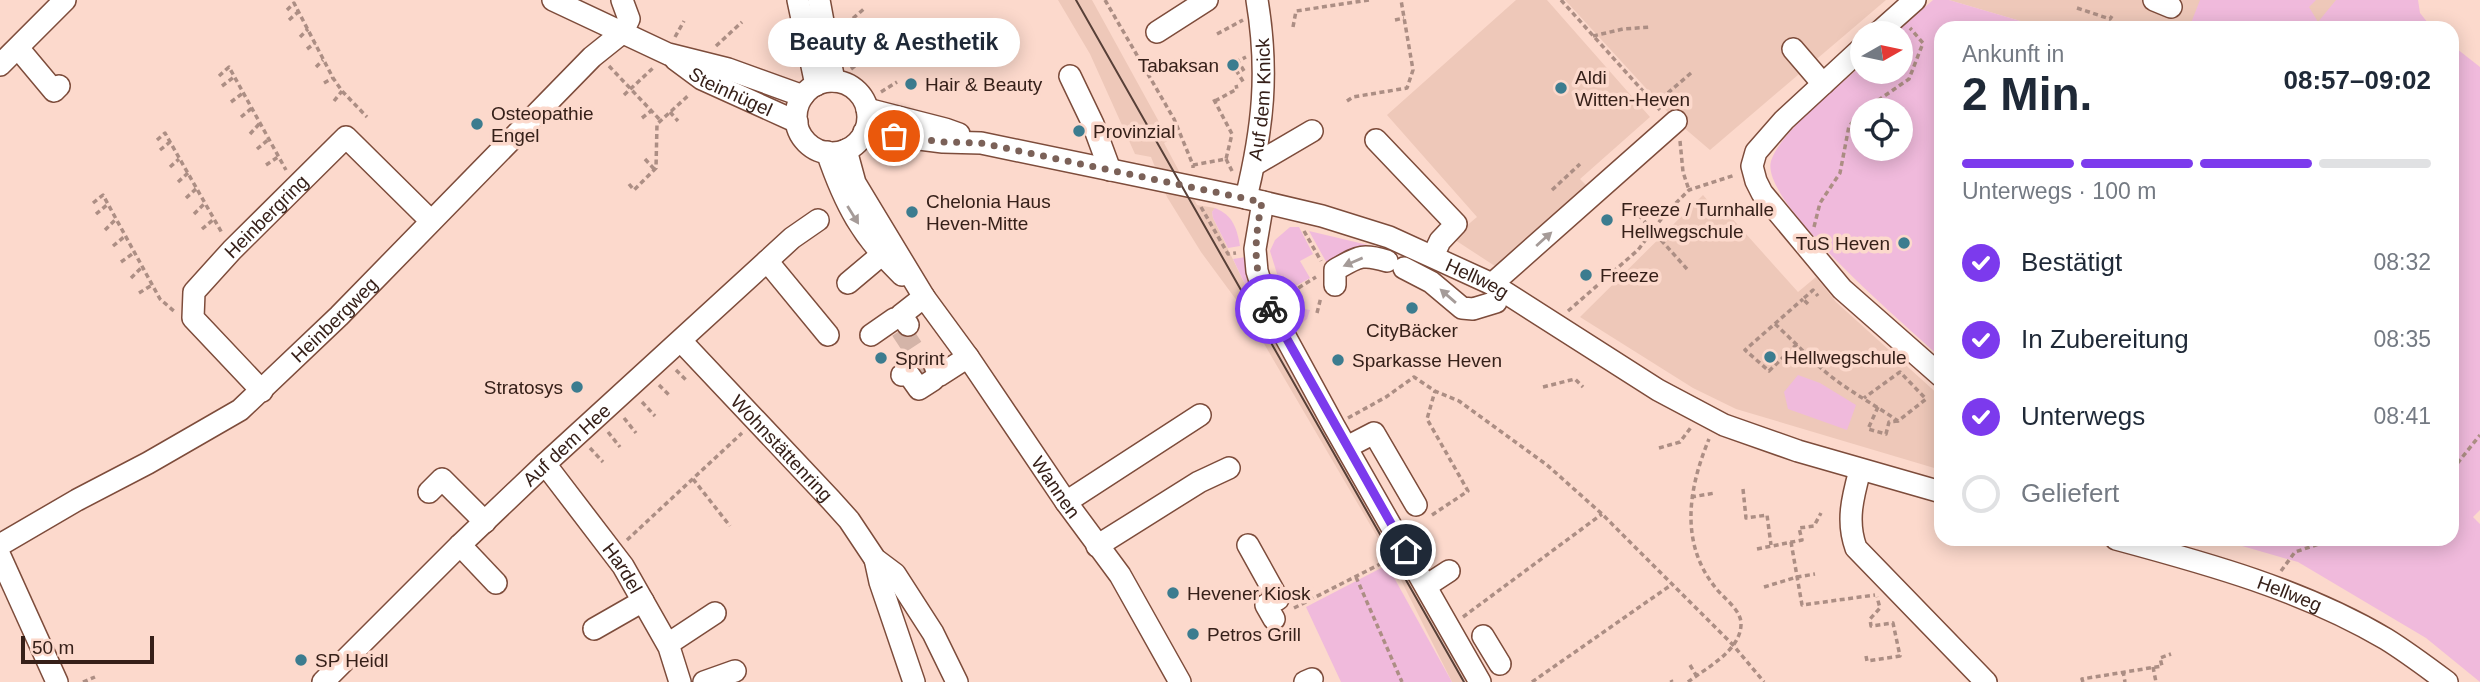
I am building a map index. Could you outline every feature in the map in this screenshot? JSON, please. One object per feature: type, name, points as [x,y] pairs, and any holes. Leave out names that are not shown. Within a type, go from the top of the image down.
[{"type":"street","points":[[0,65],[65,0]]},
{"type":"street","name":"Steinhügel","points":[[553,0],[705,71],[797,122]]},
{"type":"street","points":[[622,0],[629,19],[622,33]]},
{"type":"street","points":[[798,0],[818,87]]},
{"type":"street","points":[[818,87],[846,84],[856,90],[867,109],[864,132],[860,139],[837,151],[806,142],[800,133],[796,113],[818,87],[819,0]]},
{"type":"street","points":[[1157,32],[1207,0]]},
{"type":"street","name":"Auf dem Knick","points":[[1258,6],[1264,82],[1259,142],[1254,165],[1254,200],[1255,249],[1262,288],[1276,322],[1475,673]]},
{"type":"street","points":[[1891,21],[1907,7]]},
{"type":"street","name":"Heinbergweg","points":[[0,545],[240,410],[262,391],[592,57],[622,33]]},
{"type":"street","points":[[18,48],[54,91],[59,86]]},
{"type":"street","points":[[1793,49],[1822,84]]},
{"type":"street","points":[[1850,59],[1784,120],[1756,152],[1752,166],[1762,193],[1842,289],[1934,370]]},
{"type":"street","name":"Steinhügel","points":[[705,71],[818,87]]},
{"type":"street","points":[[1070,76],[1093,124],[1110,170]]},
{"type":"street","name":"Hellweg","points":[[867,109],[945,129],[981,143],[1110,170],[1191,175],[1254,200],[1376,233],[1433,256],[1494,293],[1555,323],[1658,390],[1707,416],[1788,447],[1934,490]]},
{"type":"street","points":[[1331,278],[1335,270],[1353,260],[1369,256],[1432,282],[1462,308],[1473,309],[1494,293],[1675,123]]},
{"type":"street","points":[[1254,165],[1312,131]]},
{"type":"street","name":"Hellweg","points":[[864,132],[943,142],[981,143]]},
{"type":"street","name":"Heinbergring","points":[[193,318],[194,292],[232,250],[346,137],[431,221]]},
{"type":"street","points":[[1376,140],[1456,224],[1440,241],[1433,256]]},
{"type":"street","name":"Wannen","points":[[837,151],[887,249],[968,357],[1066,502],[1120,575],[1180,682]]},
{"type":"street","name":"Auf dem Hee","points":[[323,682],[545,464],[792,238],[818,220]]},
{"type":"street","points":[[848,283],[887,249]]},
{"type":"street","points":[[767,261],[828,335]]},
{"type":"street","points":[[924,297],[895,329],[932,375]]},
{"type":"street","points":[[193,318],[262,391]]},
{"type":"street","name":"Wohnstättenring","points":[[681,341],[849,520],[876,559],[895,574],[933,634],[957,682]]},
{"type":"street","points":[[902,375],[907,372],[919,389],[932,375],[968,357]]},
{"type":"street","points":[[1066,502],[1200,415]]},
{"type":"street","points":[[1346,447],[1374,433],[1416,505]]},
{"type":"street","points":[[439,464],[488,519]]},
{"type":"street","name":"Hardel","points":[[545,464],[613,553],[643,601],[668,644],[680,682]]},
{"type":"street","points":[[1097,546],[1199,482],[1228,468]]},
{"type":"street","points":[[1860,470],[1852,500],[1851,533],[1856,548],[1986,682]]},
{"type":"street","points":[[429,492],[442,479],[488,519]]},
{"type":"street","points":[[460,545],[496,583]]},
{"type":"street","points":[[1248,545],[1278,599],[1266,606],[1274,619]]},
{"type":"street","name":"Hellweg","points":[[2140,546],[2270,584],[2320,606],[2385,639],[2447,682]]},
{"type":"street","points":[[0,556],[57,682]]},
{"type":"street","name":"Wohnstättenring","points":[[876,559],[880,582],[914,682]]},
{"type":"street","points":[[1426,586],[1449,569]]},
{"type":"street","points":[[594,629],[643,601]]},
{"type":"street","points":[[668,644],[715,613]]},
{"type":"street","points":[[1475,673],[1491,651]]},
{"type":"street","points":[[704,682],[735,671]]},
{"type":"path","points":[[1105,0],[1174,119],[1191,175],[1226,159],[1232,134],[1214,99],[1237,89],[1236,85]]},
{"type":"path","points":[[1293,27],[1296,11],[1369,0]]},
{"type":"path","points":[[1347,101],[1353,97],[1407,88],[1413,67],[1401,0]]},
{"type":"path","points":[[1561,0],[1675,123]]},
{"type":"path","points":[[287,10],[294,3],[333,78],[367,117]]},
{"type":"path","points":[[1217,34],[1258,6]]},
{"type":"path","points":[[1882,98],[1909,79],[1923,43],[1907,7]]},
{"type":"path","points":[[847,27],[865,8]]},
{"type":"path","points":[[2077,8],[2110,19],[2112,16]]},
{"type":"path","points":[[289,20],[299,11]]},
{"type":"path","points":[[1395,20],[1404,18]]},
{"type":"path","points":[[629,184],[634,190],[655,170],[657,124],[705,71],[713,48],[742,22]]},
{"type":"path","points":[[1593,36],[1623,29],[1651,27]]},
{"type":"path","points":[[300,37],[308,29]]},
{"type":"path","points":[[307,49],[314,43]]},
{"type":"path","points":[[624,95],[668,54]]},
{"type":"path","points":[[316,67],[323,60]]},
{"type":"path","points":[[605,62],[661,121]]},
{"type":"path","points":[[219,76],[229,67],[295,187]]},
{"type":"path","points":[[1404,69],[1413,67]]},
{"type":"path","points":[[1236,70],[1245,85]]},
{"type":"path","points":[[1655,104],[1690,73]]},
{"type":"path","points":[[222,86],[234,76]]},
{"type":"path","points":[[324,83],[333,78]]},
{"type":"path","points":[[334,101],[342,91]]},
{"type":"path","points":[[231,102],[243,93]]},
{"type":"path","points":[[241,117],[252,108]]},
{"type":"path","points":[[642,118],[651,111]]},
{"type":"path","points":[[670,112],[678,121]]},
{"type":"path","points":[[250,134],[260,124]]},
{"type":"path","points":[[1802,242],[1816,223],[1820,203],[1840,173],[1850,125]]},
{"type":"path","points":[[157,140],[165,133],[232,250]]},
{"type":"path","points":[[257,149],[269,139]]},
{"type":"path","points":[[160,150],[170,142]]},
{"type":"path","points":[[265,165],[278,156]]},
{"type":"path","points":[[170,167],[180,159]]},
{"type":"path","points":[[645,159],[655,170]]},
{"type":"path","points":[[1682,161],[1689,190]]},
{"type":"path","points":[[1552,190],[1580,163]]},
{"type":"path","points":[[1555,323],[1638,250],[1652,230],[1689,190],[1752,166]]},
{"type":"path","points":[[178,182],[188,173]]},
{"type":"path","points":[[186,198],[197,188]]},
{"type":"path","points":[[93,203],[103,195],[160,299],[173,312],[193,318]]},
{"type":"path","points":[[1627,202],[1687,269]]},
{"type":"path","points":[[194,214],[205,203]]},
{"type":"path","points":[[96,214],[108,204]]},
{"type":"path","points":[[1291,208],[1331,278]]},
{"type":"path","points":[[105,230],[117,219]]},
{"type":"path","points":[[202,229],[214,219]]},
{"type":"path","points":[[1209,220],[1228,254],[1231,254]]},
{"type":"path","points":[[113,246],[125,235]]},
{"type":"path","points":[[121,262],[135,251]]},
{"type":"path","points":[[131,278],[143,267]]},
{"type":"path","points":[[139,293],[152,285]]},
{"type":"path","points":[[1797,344],[1769,371],[1745,351],[1813,290],[1818,296]]},
{"type":"path","points":[[1803,299],[1808,304]]},
{"type":"path","points":[[1775,324],[1835,379],[1898,421]]},
{"type":"path","points":[[1381,364],[1389,359]]},
{"type":"path","points":[[1864,398],[1900,372],[1926,399],[1898,421],[1889,422],[1886,434],[1868,429],[1878,407]]},
{"type":"path","points":[[1334,426],[1386,397],[1414,377],[1435,391],[1459,401],[1547,464],[1602,514],[1733,645],[1764,682]]},
{"type":"path","points":[[1543,387],[1575,379],[1583,387]]},
{"type":"path","points":[[1274,619],[1356,577],[1468,491],[1427,419],[1435,391]]},
{"type":"path","points":[[1659,448],[1680,442],[1707,416]]},
{"type":"path","points":[[1688,682],[1733,645],[1740,635],[1742,622],[1737,612],[1713,585],[1697,554],[1690,514],[1707,416]]},
{"type":"path","points":[[613,553],[757,420]]},
{"type":"path","points":[[2459,461],[2480,435]]},
{"type":"path","points":[[693,479],[730,526]]},
{"type":"path","points":[[1743,489],[1746,518],[1767,515],[1771,545]]},
{"type":"path","points":[[1691,497],[1715,493]]},
{"type":"path","points":[[1757,549],[1802,540],[1799,528],[1814,526],[1821,513]]},
{"type":"path","points":[[1449,628],[1602,514]]},
{"type":"path","points":[[1791,542],[1802,605],[1877,594]]},
{"type":"path","points":[[2270,584],[2295,552],[2313,546]]},
{"type":"path","points":[[1866,656],[1867,661],[1900,656],[1893,623],[1871,626],[1871,619],[1880,608],[1877,568]]},
{"type":"path","points":[[1764,587],[1797,576],[1815,574]]},
{"type":"path","points":[[1356,577],[1402,682]]},
{"type":"path","points":[[1532,682],[1672,585]]},
{"type":"path","points":[[2083,682],[2082,679],[2162,666],[2161,658],[2171,654]]},
{"type":"path","points":[[1690,665],[1696,676]]},
{"type":"path","points":[[2153,667],[2156,682]]},
{"type":"path","points":[[2123,671],[2125,682]]},
{"type":"path","points":[[83,682],[95,677]]},
{"type":"shaded area","points":[[1058,0],[1092,0],[1169,140],[1164,143],[1197,205],[1215,208],[1212,212],[1213,218],[1252,299],[1469,682],[1452,682],[1392,562],[1246,313],[1201,252],[1167,197],[1151,157],[1135,154],[1090,54]]},
{"type":"shaded area","points":[[1516,0],[1547,0],[1650,117],[1580,179],[1591,190],[1501,270],[1452,238],[1477,217],[1387,115]]},
{"type":"shaded area","points":[[1565,0],[1886,0],[1861,21],[1850,21],[1850,31],[1710,150],[1676,121]]},
{"type":"shaded area","points":[[1933,0],[1949,0],[2020,21],[1934,21],[1934,352],[1870,293],[1811,233],[1788,205],[1774,180],[1771,161],[1777,149],[1811,110],[1850,76],[1850,84],[1913,84],[1913,21],[1909,21]]},
{"type":"shaded area","points":[[1949,0],[2392,0],[2383,21],[2020,21]]},
{"type":"shaded area","points":[[2200,0],[2316,0],[2309,7],[2317,21],[2192,21]]},
{"type":"shaded area","points":[[2336,0],[2418,0],[2420,13],[2426,21],[2319,21]]},
{"type":"shaded area","points":[[2459,50],[2480,67],[2480,510],[2473,517],[2480,524],[2480,682],[2426,638],[2298,562],[2242,546],[2459,546]]},
{"type":"shaded area","name":"Hellwegschule","points":[[1703,195],[1715,209],[1720,205],[1798,292],[1816,277],[1836,302],[1934,391],[1934,468],[1736,409],[1693,388],[1580,317]]},
{"type":"shaded area","points":[[1215,208],[1226,214],[1233,223],[1240,246],[1228,248],[1213,218],[1212,212]]},
{"type":"shaded area","points":[[1290,227],[1299,227],[1313,254],[1300,261],[1310,278],[1283,293],[1270,251],[1275,240]]},
{"type":"shaded area","points":[[1309,231],[1368,245],[1329,267]]},
{"type":"shaded area","points":[[1246,257],[1327,433],[1252,299],[1233,259]]},
{"type":"shaded area","points":[[1288,306],[1310,310],[1307,319],[1298,326]]},
{"type":"shaded area","points":[[1798,375],[1820,383],[1856,405],[1847,430],[1788,409],[1784,392]]},
{"type":"shaded area","points":[[1387,565],[1452,682],[1341,682],[1306,607]]},
{"type":"tunnel","points":[[901,330],[928,371]]},
{"type":"tram line","points":[[1076,0],[1464,682]]},
{"type":"way so far","points":[[894,136],[981,143],[1262,202],[1255,249],[1257,271],[1270,309]]},
{"type":"place","name":"Tabaksan","points":[[1233,65]]},
{"type":"place","name":"Hair & Beauty","points":[[911,84]]},
{"type":"place","name":"Aldi Witten-Heven","points":[[1561,88]]},
{"type":"place","name":"Osteopathie Engel","points":[[477,124]]},
{"type":"place","name":"Provinzial","points":[[1079,131]]},
{"type":"place","name":"Beauty & Aesthetik","points":[[894,136]]},
{"type":"place","name":"Chelonia Haus Heven-Mitte","points":[[912,212]]},
{"type":"place","name":"Freeze / Turnhalle Hellwegschule","points":[[1607,220]]},
{"type":"place","name":"TuS Heven","points":[[1904,243]]},
{"type":"place","name":"Freeze","points":[[1586,275]]},
{"type":"place","name":"CityBäcker","points":[[1412,308]]},
{"type":"place","name":"Hellwegschule","points":[[1770,357]]},
{"type":"place","name":"Sprint","points":[[881,358]]},
{"type":"place","name":"Sparkasse Heven","points":[[1338,360]]},
{"type":"place","name":"Stratosys","points":[[577,387]]},
{"type":"place","name":"Hevener Kiosk","points":[[1173,593]]},
{"type":"place","name":"Petros Grill","points":[[1193,634]]},
{"type":"place","name":"SP Heidl","points":[[301,660]]},
{"type":"route","points":[[1270,309],[1406,550]]}]
